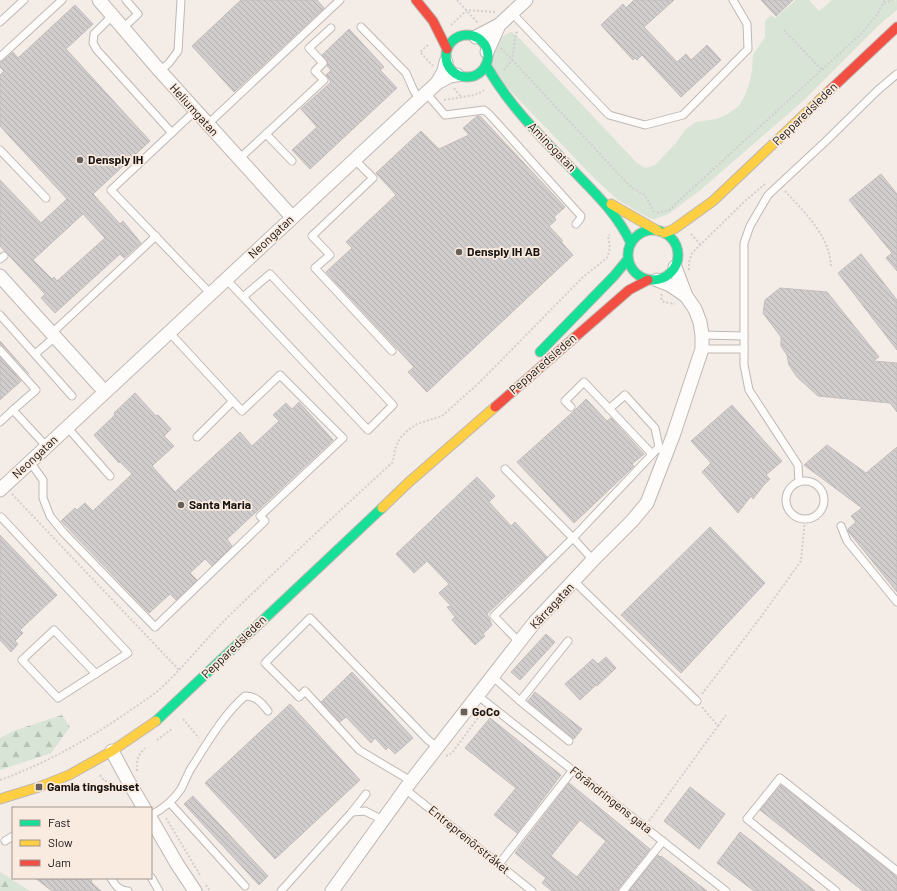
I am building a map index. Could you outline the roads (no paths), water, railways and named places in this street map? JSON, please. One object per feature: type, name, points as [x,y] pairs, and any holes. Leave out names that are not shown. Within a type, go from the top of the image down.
[{"type":"street","name":"Heliumgatan","points":[[99,0],[195,111],[292,217]]},
{"type":"street","points":[[416,0],[433,21],[447,56],[449,67],[457,75],[470,77],[477,75],[482,70],[487,58],[480,36]]},
{"type":"street","points":[[447,56],[453,40],[480,36],[499,25],[526,0]]},
{"type":"street","points":[[433,21],[450,29],[480,36]]},
{"type":"street","name":"Pepparedsleden","points":[[661,232],[674,229],[713,201],[897,27]]},
{"type":"street","name":"Neongatan","points":[[1,488],[354,159],[426,98],[444,71],[447,56]]},
{"type":"street","name":"Aminogatan","points":[[487,58],[494,81],[502,94],[550,146],[603,199],[622,225],[631,243]]},
{"type":"street","name":"Neongatan","points":[[437,83],[450,76],[457,75]]},
{"type":"street","name":"Aminogatan","points":[[470,77],[484,86],[502,94]]},
{"type":"street","points":[[603,199],[618,238],[625,262],[641,277],[653,280],[664,278],[675,267],[678,252],[683,242]]},
{"type":"street","name":"Aminogatan","points":[[603,199],[644,224],[661,232]]},
{"type":"street","points":[[675,217],[713,201]]},
{"type":"street","name":"Pepparedsleden","points":[[694,226],[713,201]]},
{"type":"street","points":[[644,224],[662,222]]},
{"type":"street","points":[[625,262],[631,243],[636,237],[650,231],[661,232],[674,241],[678,252]]},
{"type":"street","name":"Pepparedsleden","points":[[536,356],[614,276],[625,262]]},
{"type":"street","name":"Kärragatan","points":[[337,889],[408,785],[534,623],[632,521],[647,503],[663,451],[702,349],[700,322],[695,309],[686,296],[675,267]]},
{"type":"street","points":[[0,276],[105,392]]},
{"type":"street","name":"Pepparedsleden","points":[[0,799],[39,787],[69,775],[112,751],[154,723],[441,453],[629,290],[653,280]]},
{"type":"street","name":"Kärragatan","points":[[653,280],[670,285],[686,296]]},
{"type":"street","name":"Pepparedsleden","points":[[441,453],[513,379]]},
{"type":"street","points":[[112,751],[143,807]]},
{"type":"street","points":[[152,821],[177,864],[195,891]]},
{"type":"lane","points":[[0,22],[24,0]]},
{"type":"lane","points":[[0,56],[62,0]]},
{"type":"lane","points":[[123,28],[138,14],[126,0]]},
{"type":"lane","points":[[160,71],[169,63],[178,51],[182,0]]},
{"type":"lane","points":[[208,124],[340,0]]},
{"type":"lane","points":[[512,13],[609,116],[645,125],[683,115],[748,49],[747,24],[733,0]]},
{"type":"lane","points":[[112,16],[94,34],[93,43],[97,50],[172,133]]},
{"type":"lane","points":[[361,27],[406,73],[414,92],[426,98],[446,115],[484,110],[489,114],[581,216],[576,224]]},
{"type":"lane","points":[[239,159],[324,80],[315,71],[323,63],[309,48],[331,28]]},
{"type":"lane","points":[[798,482],[798,465],[749,390],[744,365],[744,243],[750,226],[768,195],[878,90],[897,74]]},
{"type":"lane","points":[[195,111],[111,190],[210,293]]},
{"type":"lane","points":[[266,134],[292,161]]},
{"type":"lane","points":[[0,150],[46,198]]},
{"type":"lane","points":[[354,159],[373,178],[312,236],[330,255],[315,268],[392,351]]},
{"type":"lane","points":[[35,354],[156,236]]},
{"type":"lane","points":[[226,279],[368,430],[393,406],[270,274],[243,297]]},
{"type":"lane","points":[[0,315],[72,396]]},
{"type":"lane","points":[[30,462],[43,480],[43,498],[50,516],[63,532],[155,627],[265,521],[260,516],[343,438],[280,375],[242,411],[168,332]]},
{"type":"lane","points":[[702,335],[744,336]]},
{"type":"lane","points":[[702,349],[744,349]]},
{"type":"lane","points":[[0,350],[36,390],[0,422]]},
{"type":"lane","points":[[570,407],[565,401],[584,382],[652,454]]},
{"type":"lane","points":[[519,642],[494,616],[573,538],[652,454],[663,451],[655,428],[625,395],[609,409]]},
{"type":"lane","points":[[197,437],[233,401]]},
{"type":"lane","points":[[13,410],[46,446]]},
{"type":"lane","points":[[67,427],[110,476]]},
{"type":"lane","points":[[505,469],[593,560]]},
{"type":"lane","points":[[808,481],[813,483],[818,486],[824,497],[821,510],[811,517],[799,518],[789,510],[787,505],[786,498],[790,488],[798,482],[808,481]]},
{"type":"lane","points":[[0,517],[128,653],[96,674],[58,698],[22,660],[54,630],[96,674]]},
{"type":"lane","points":[[841,526],[847,541],[897,602]]},
{"type":"lane","points":[[574,581],[697,701]]},
{"type":"lane","name":"Entreprenörstråket","points":[[437,747],[428,740],[310,618],[265,662],[299,697],[305,692],[359,750],[408,785],[532,891]]},
{"type":"lane","points":[[520,701],[568,642]]},
{"type":"lane","points":[[492,676],[569,741]]},
{"type":"lane","name":"Förändringens gata","points":[[478,695],[726,891]]},
{"type":"lane","points":[[152,814],[170,803],[181,789],[189,772],[237,703],[245,696],[252,696],[261,702],[268,711]]},
{"type":"lane","points":[[499,864],[573,770]]},
{"type":"lane","points":[[836,891],[747,819],[780,778],[897,871]]},
{"type":"lane","points":[[281,891],[352,812],[366,794]]},
{"type":"lane","points":[[170,803],[245,886]]},
{"type":"lane","points":[[352,812],[365,812],[383,820]]},
{"type":"lane","points":[[5,841],[12,837]]},
{"type":"lane","points":[[623,891],[663,841]]},
{"type":"lane","points":[[111,879],[116,887],[124,891],[128,891]]},
{"type":"lane","points":[[152,879],[159,891]]},
{"type":"place","name":"Densply IH","points":[[80,160]]},
{"type":"place","name":"Densply IH AB","points":[[459,252]]},
{"type":"place","name":"Santa Maria","points":[[181,505]]},
{"type":"place","name":"GoCo","points":[[464,712]]},
{"type":"place","name":"Gamla tingshuset","points":[[39,787]]}]
